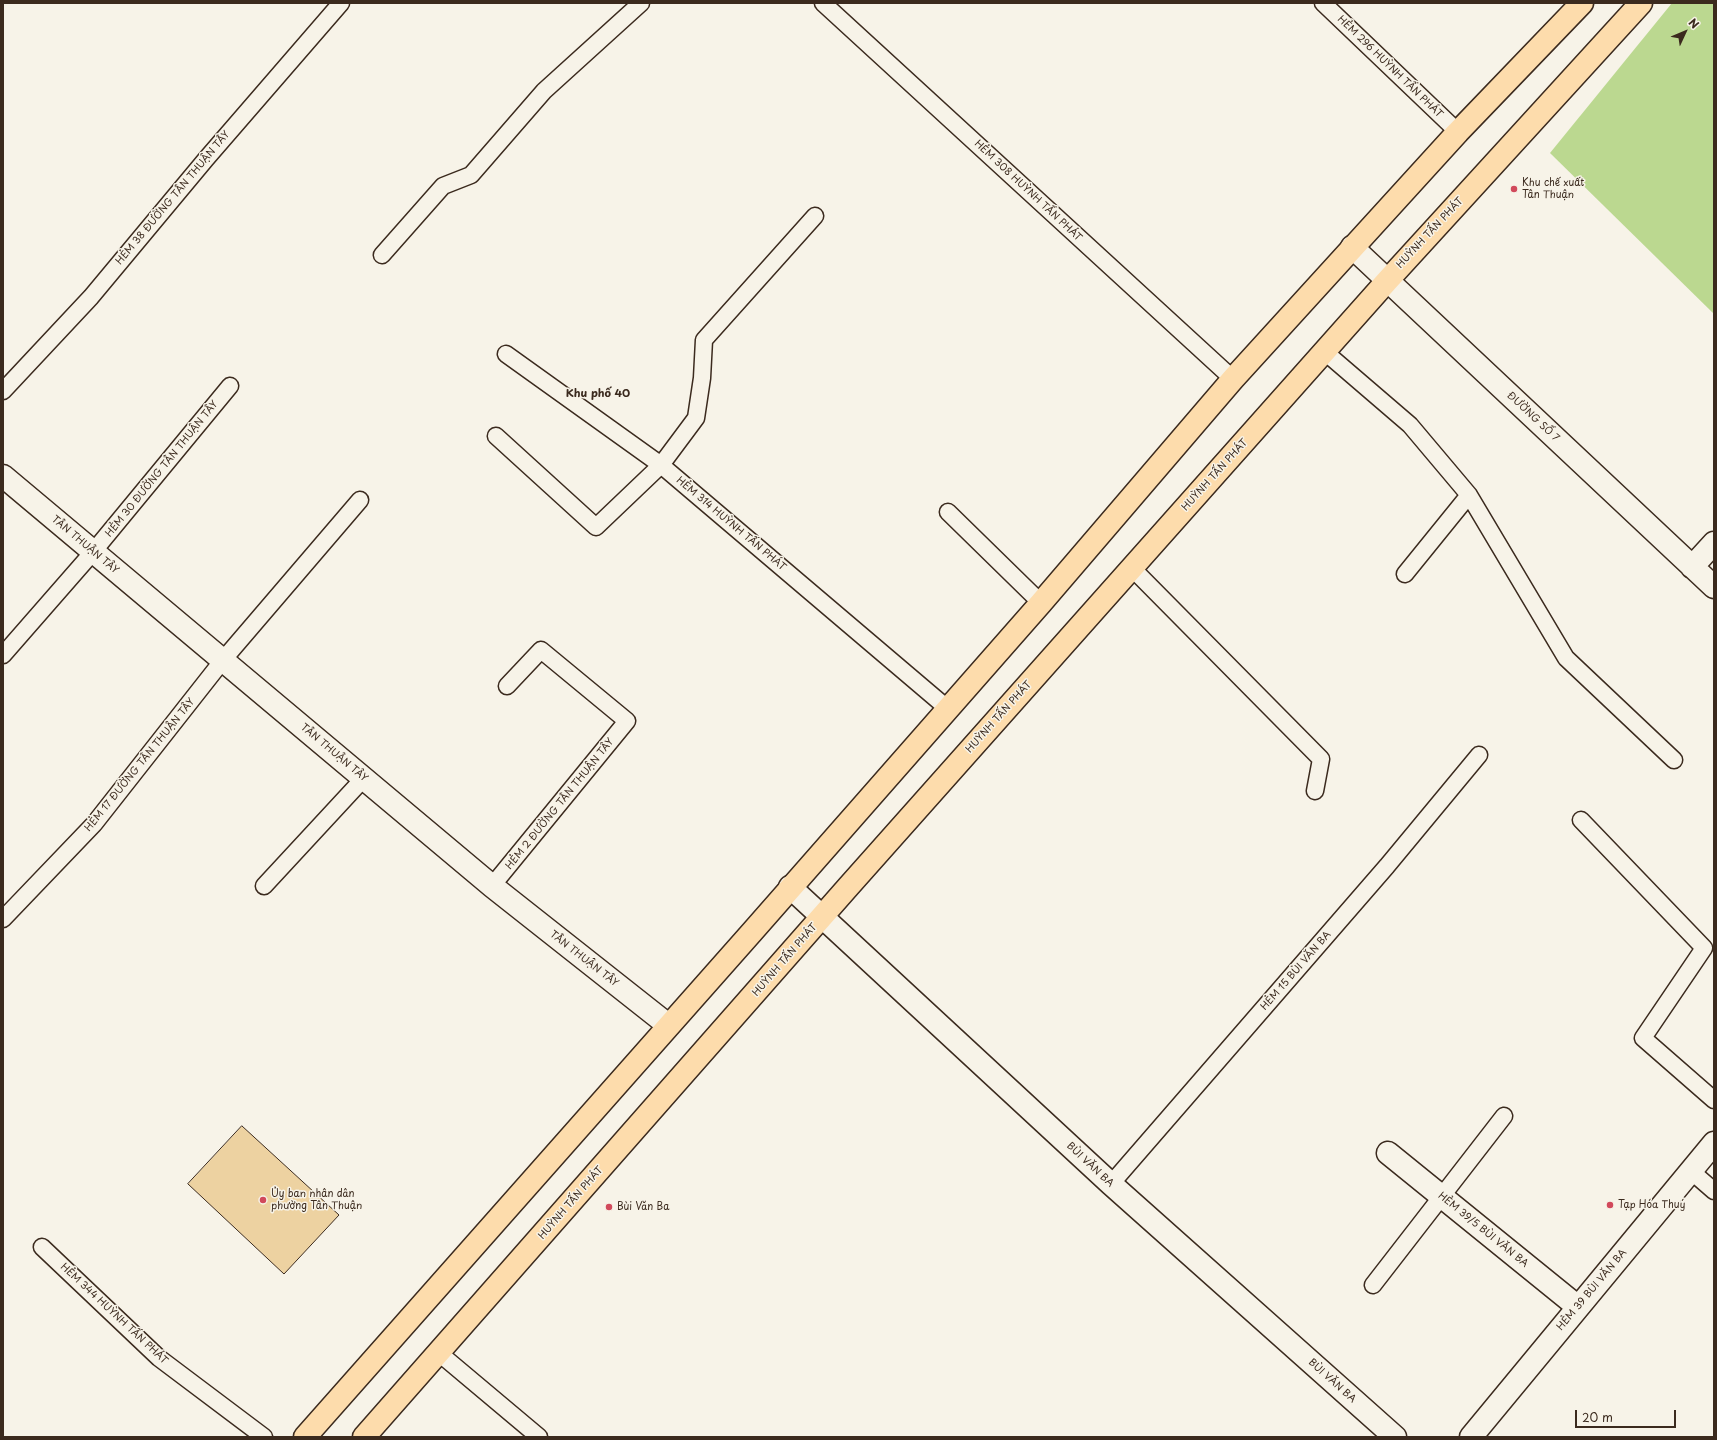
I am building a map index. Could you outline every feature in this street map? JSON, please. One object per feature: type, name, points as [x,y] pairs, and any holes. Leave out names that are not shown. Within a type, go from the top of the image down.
[{"type":"main road","points":[[305,1437],[1041,603],[1233,379],[1458,132],[1582,3]]},
{"type":"main road","name":"HUỲNH TẤN PHÁT","points":[[364,1437],[822,917],[1387,281],[1641,3]]},
{"type":"street","name":"ĐƯỜNG SỐ 7","points":[[1352,247],[1714,587]]},
{"type":"street","name":"TÂN THUẬN TÂY","points":[[3,476],[492,886],[668,1025]]},
{"type":"street","points":[[1692,567],[1714,543]]},
{"type":"street","name":"BÙI VĂN BA","points":[[790,887],[1111,1184],[1395,1437]]},
{"type":"street","name":"HẺM 39 BÙI VĂN BA","points":[[1471,1437],[1714,1143]]},
{"type":"street","name":"HẺM 39/5 BÙI VĂN BA","points":[[1388,1152],[1578,1307]]},
{"type":"lane","name":"HẺM 38 ĐƯỜNG TÂN THUẬN TÂY","points":[[3,391],[91,297],[206,159],[342,3]]},
{"type":"lane","points":[[382,255],[443,186],[471,175],[544,91],[641,3]]},
{"type":"lane","name":"HẺM 308 HUỲNH TẤN PHÁT","points":[[823,3],[1233,379]]},
{"type":"lane","name":"HẺM 296 HUỲNH TẤN PHÁT","points":[[1323,3],[1458,132]]},
{"type":"lane","points":[[496,436],[596,527],[661,465],[696,418],[702,378],[704,340],[816,216]]},
{"type":"lane","points":[[1324,352],[1410,425],[1469,495],[1566,658],[1674,760]]},
{"type":"lane","name":"HẺM 314 HUỲNH TẤN PHÁT","points":[[506,354],[661,465],[947,708]]},
{"type":"lane","name":"HẺM 30 ĐƯỜNG TÂN THUẬN TÂY","points":[[3,655],[94,552],[230,386]]},
{"type":"lane","points":[[1405,574],[1469,495]]},
{"type":"lane","name":"HẺM 17 ĐƯỜNG TÂN THUẬN TÂY","points":[[3,919],[94,824],[223,660],[360,500]]},
{"type":"lane","points":[[948,512],[1041,603]]},
{"type":"lane","points":[[1132,568],[1321,759],[1315,792]]},
{"type":"lane","name":"HẺM 2 ĐƯỜNG TÂN THUẬN TÂY","points":[[492,886],[627,722],[541,650],[507,686]]},
{"type":"lane","name":"HẺM 15 BÙI VĂN BA","points":[[1111,1184],[1387,866],[1478,755]]},
{"type":"lane","points":[[264,886],[364,778]]},
{"type":"lane","points":[[1581,820],[1704,948],[1643,1038],[1714,1100]]},
{"type":"lane","points":[[1374,1285],[1504,1116]]},
{"type":"lane","points":[[1690,1171],[1714,1191]]},
{"type":"lane","name":"HẺM 344 HUỲNH TẤN PHÁT","points":[[42,1247],[159,1358],[264,1437]]},
{"type":"lane","points":[[439,1353],[539,1437]]},
{"type":"green space","points":[[1672,3],[1714,3],[1714,314],[1550,153]]},
{"type":"building","name":"Ủy ban nhân dân phường Tân Thuận","points":[[242,1126],[339,1215],[284,1274],[188,1184]]},
{"type":"place","name":"Khu chế xuất Tân Thuận","points":[[1514,189]]},
{"type":"place","name":"Ủy ban nhân dân phường Tân Thuận","points":[[263,1200]]},
{"type":"place","name":"Tạp Hóa Thuý","points":[[1610,1205]]},
{"type":"place","name":"Bùi Văn Ba","points":[[609,1207]]},
{"type":"district","name":"Khu phố 40","points":[[598,394]]}]
